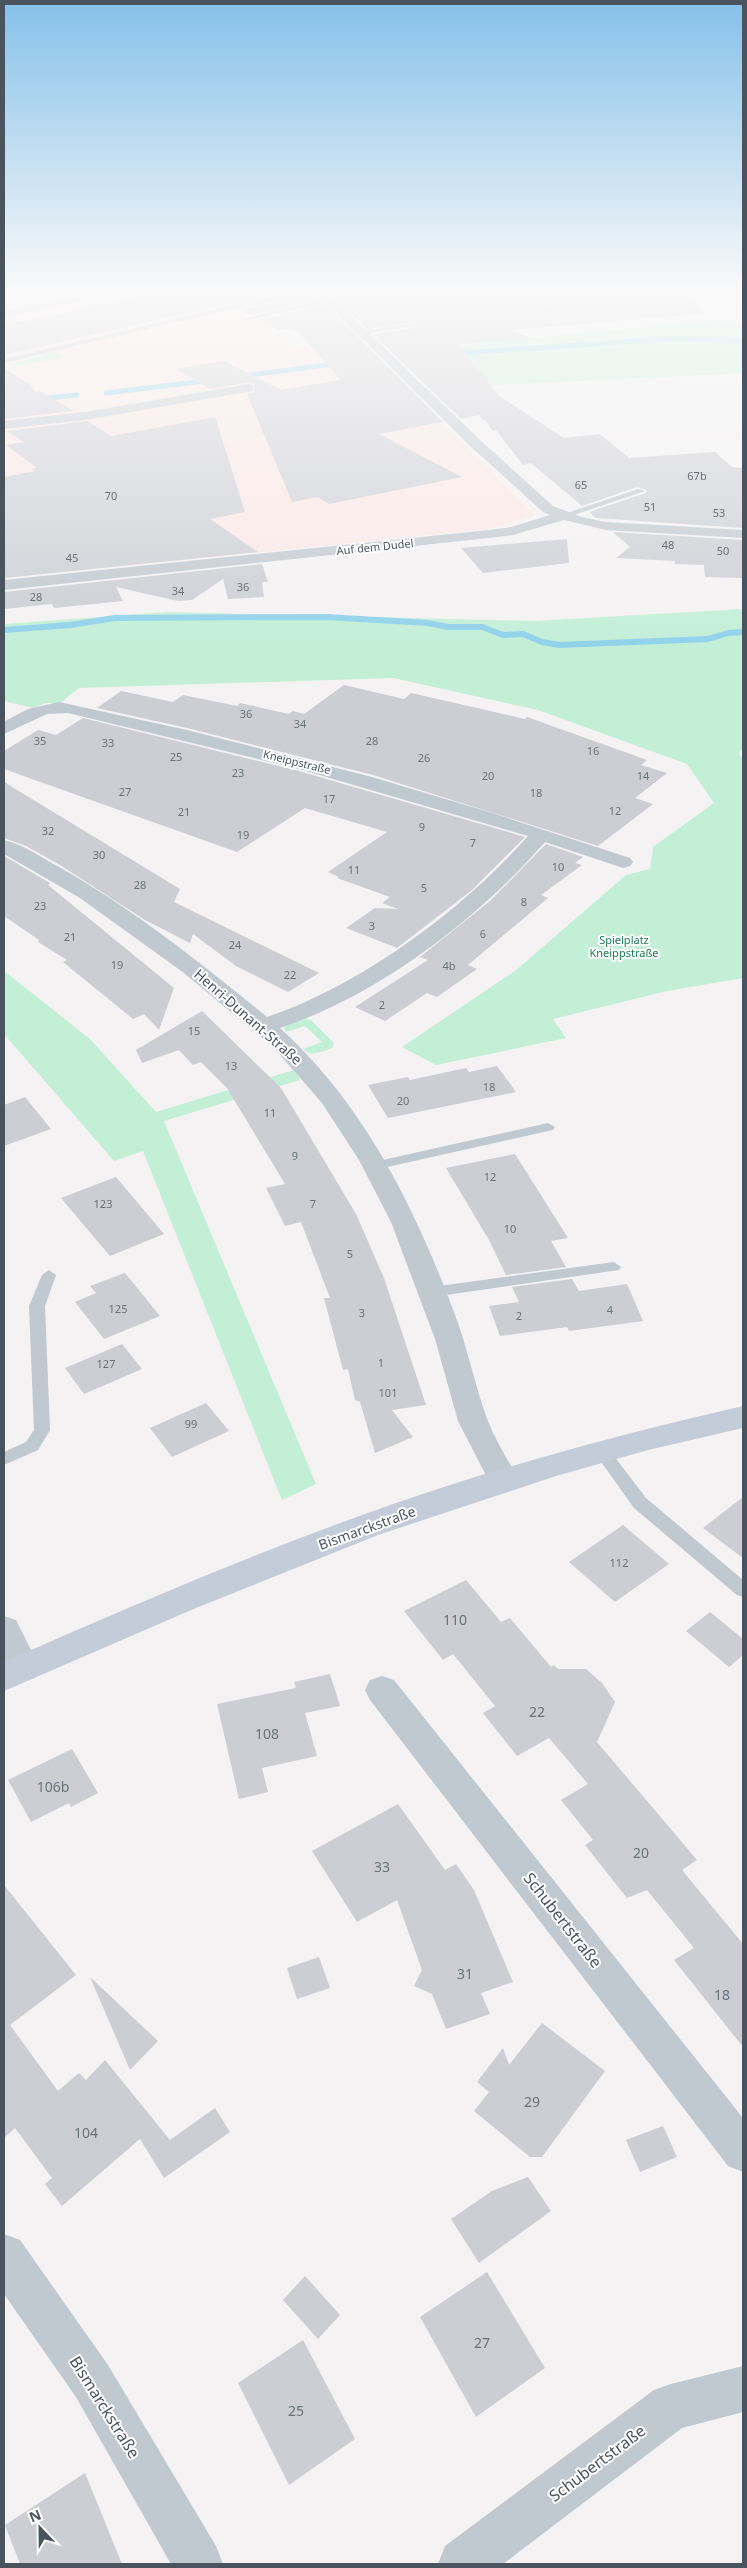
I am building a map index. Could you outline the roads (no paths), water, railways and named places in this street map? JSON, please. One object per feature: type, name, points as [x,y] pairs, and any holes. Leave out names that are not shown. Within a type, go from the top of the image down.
[{"type":"main road","name":"Bismarckstraße","points":[[13,1673],[165,1606],[396,1516],[602,1452],[690,1428],[743,1417]]},
{"type":"street","points":[[4,425],[85,416],[133,408]]},
{"type":"street","points":[[440,408],[525,491],[548,509],[562,516]]},
{"type":"street","name":"Auf dem Dudel","points":[[4,585],[489,534],[513,530],[562,516],[606,526],[743,534]]},
{"type":"street","name":"Kneippstraße","points":[[4,729],[27,715],[48,708],[68,708],[298,762],[420,796],[624,862]]},
{"type":"street","points":[[264,1026],[327,1002],[400,956],[445,923],[489,886],[541,834]]},
{"type":"street","name":"Henri-Dunant-Straße","points":[[4,846],[64,880],[122,917],[187,964],[264,1026],[311,1074],[344,1118],[374,1166],[403,1221],[456,1358],[473,1421],[504,1481]]},
{"type":"street","points":[[4,1630],[13,1673]]},
{"type":"street","name":"Schubertstraße","points":[[382,1690],[743,2151]]},
{"type":"street","name":"Bismarckstraße","points":[[4,2256],[92,2381],[198,2564]]},
{"type":"street","name":"Schubertstraße","points":[[464,2564],[671,2407],[743,2389]]},
{"type":"lane","points":[[562,516],[640,491]]},
{"type":"lane","points":[[374,1166],[548,1127]]},
{"type":"lane","points":[[432,1292],[614,1267]]},
{"type":"lane","points":[[4,1459],[32,1446],[42,1430],[37,1306],[49,1275]]},
{"type":"lane","points":[[602,1452],[640,1503],[743,1590]]},
{"type":"waterway","points":[[4,630],[70,625],[115,618],[326,617],[428,623],[448,627],[482,627],[503,635],[523,634],[542,642],[559,645],[708,639],[728,633],[743,632]]},
{"type":"park label","name":"Spielplatz Kneippstraße","points":[[624,946]]}]
